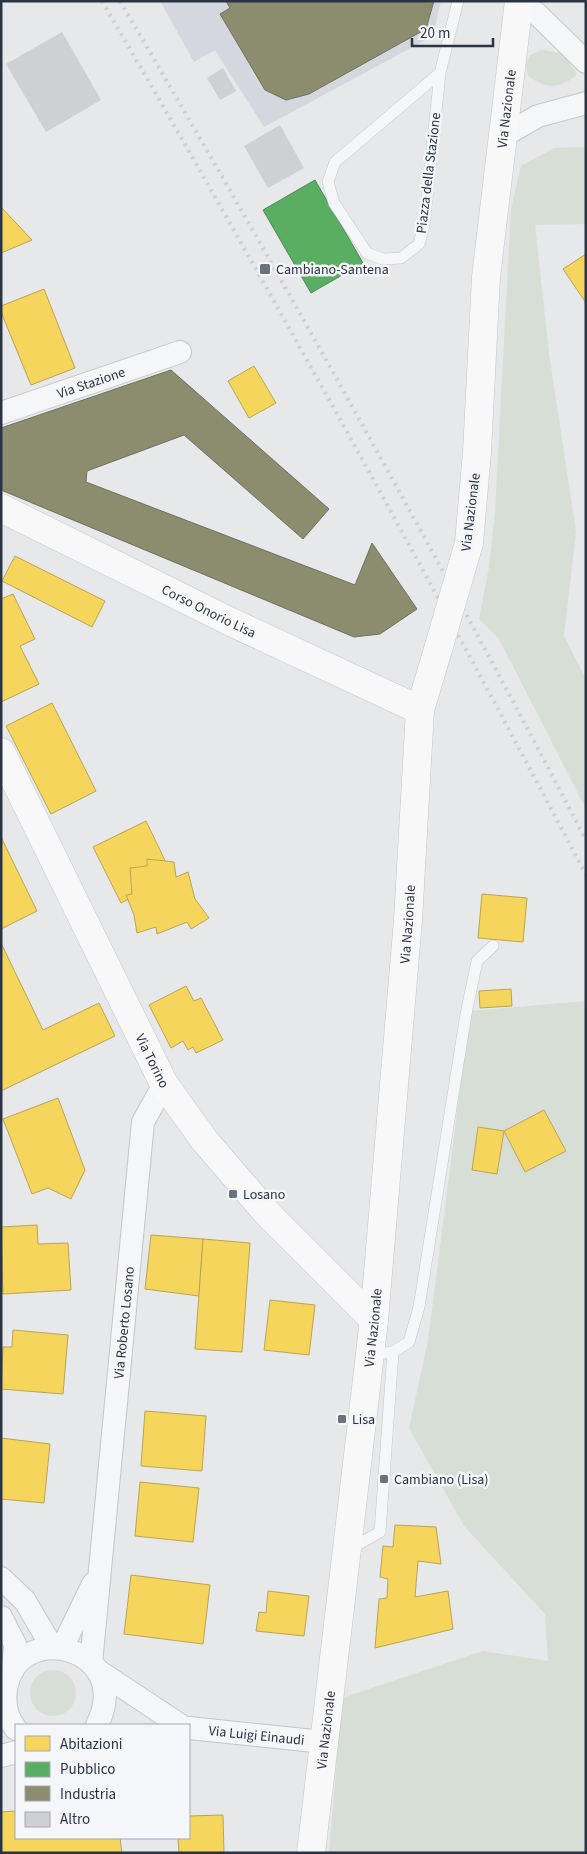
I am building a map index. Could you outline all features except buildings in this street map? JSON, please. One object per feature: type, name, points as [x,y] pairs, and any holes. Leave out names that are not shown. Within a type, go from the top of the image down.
[{"type":"main road","name":"Via Nazionale","points":[[311,1853],[347,1551],[382,1354],[374,1320],[408,920],[420,710],[469,543],[477,452],[486,278],[519,3]]},
{"type":"main road","name":"Corso Onorio Lisa","points":[[1,508],[231,622],[420,710]]},
{"type":"main road","name":"Via Torino","points":[[1,752],[164,1084],[205,1141],[266,1212],[374,1320]]},
{"type":"street","points":[[519,3],[536,13],[586,62]]},
{"type":"street","points":[[503,136],[538,116],[586,103]]},
{"type":"street","name":"Via Stazione","points":[[1,413],[180,352]]},
{"type":"street","name":"Via Roberto Losano","points":[[94,1666],[143,1122],[164,1084]]},
{"type":"street","name":"Via Roberto Losano","points":[[57,1647],[102,1565]]},
{"type":"street","points":[[1,1578],[25,1601],[57,1647]]},
{"type":"street","points":[[1,1617],[15,1644],[13,1670],[7,1684],[4,1709],[15,1727]]},
{"type":"street","points":[[13,1670],[27,1656],[37,1651],[57,1647],[74,1651],[179,1724]]},
{"type":"street","points":[[94,1666],[104,1683],[106,1698],[103,1713],[98,1724]]},
{"type":"street","name":"Via Luigi Einaudi","points":[[190,1728],[324,1742]]},
{"type":"street","points":[[1,1756],[15,1752]]},
{"type":"lane","name":"Piazza della Stazione","points":[[440,73],[335,162],[328,182],[334,203],[367,253],[383,259],[401,258],[419,244],[424,226],[440,73],[458,1]]},
{"type":"lane","points":[[382,1354],[409,1342],[419,1307],[466,1014],[477,961],[493,946]]},
{"type":"shaded area","points":[[160,1],[441,1],[433,36],[264,127],[215,50],[194,62]]},
{"type":"shaded area","points":[[542,50],[561,53],[575,70],[576,76],[552,86],[528,76],[526,65],[530,55]]},
{"type":"shaded area","points":[[586,147],[586,224],[535,225],[549,353],[576,532],[564,636],[586,679],[586,809],[499,639],[479,619],[489,567],[495,512],[511,209],[521,166],[554,148]]},
{"type":"shaded area","points":[[586,1001],[586,1853],[329,1853],[342,1698],[483,1651],[548,1661],[545,1614],[464,1526],[409,1428],[428,1341],[470,1011]]},
{"type":"shaded area","points":[[53,1670],[66,1674],[72,1680],[76,1693],[72,1706],[66,1712],[53,1716],[40,1712],[34,1706],[30,1693],[34,1680],[40,1674]]},
{"type":"railway","points":[[102,1],[349,435],[469,654],[586,875]]},
{"type":"railway","points":[[120,1],[358,418],[474,628],[586,840]]},
{"type":"place","name":"Cambiano-Santena","points":[[265,269]]},
{"type":"place","name":"Losano","points":[[233,1194]]},
{"type":"place","name":"Lisa","points":[[342,1419]]},
{"type":"place","name":"Cambiano (Lisa)","points":[[384,1479]]}]
